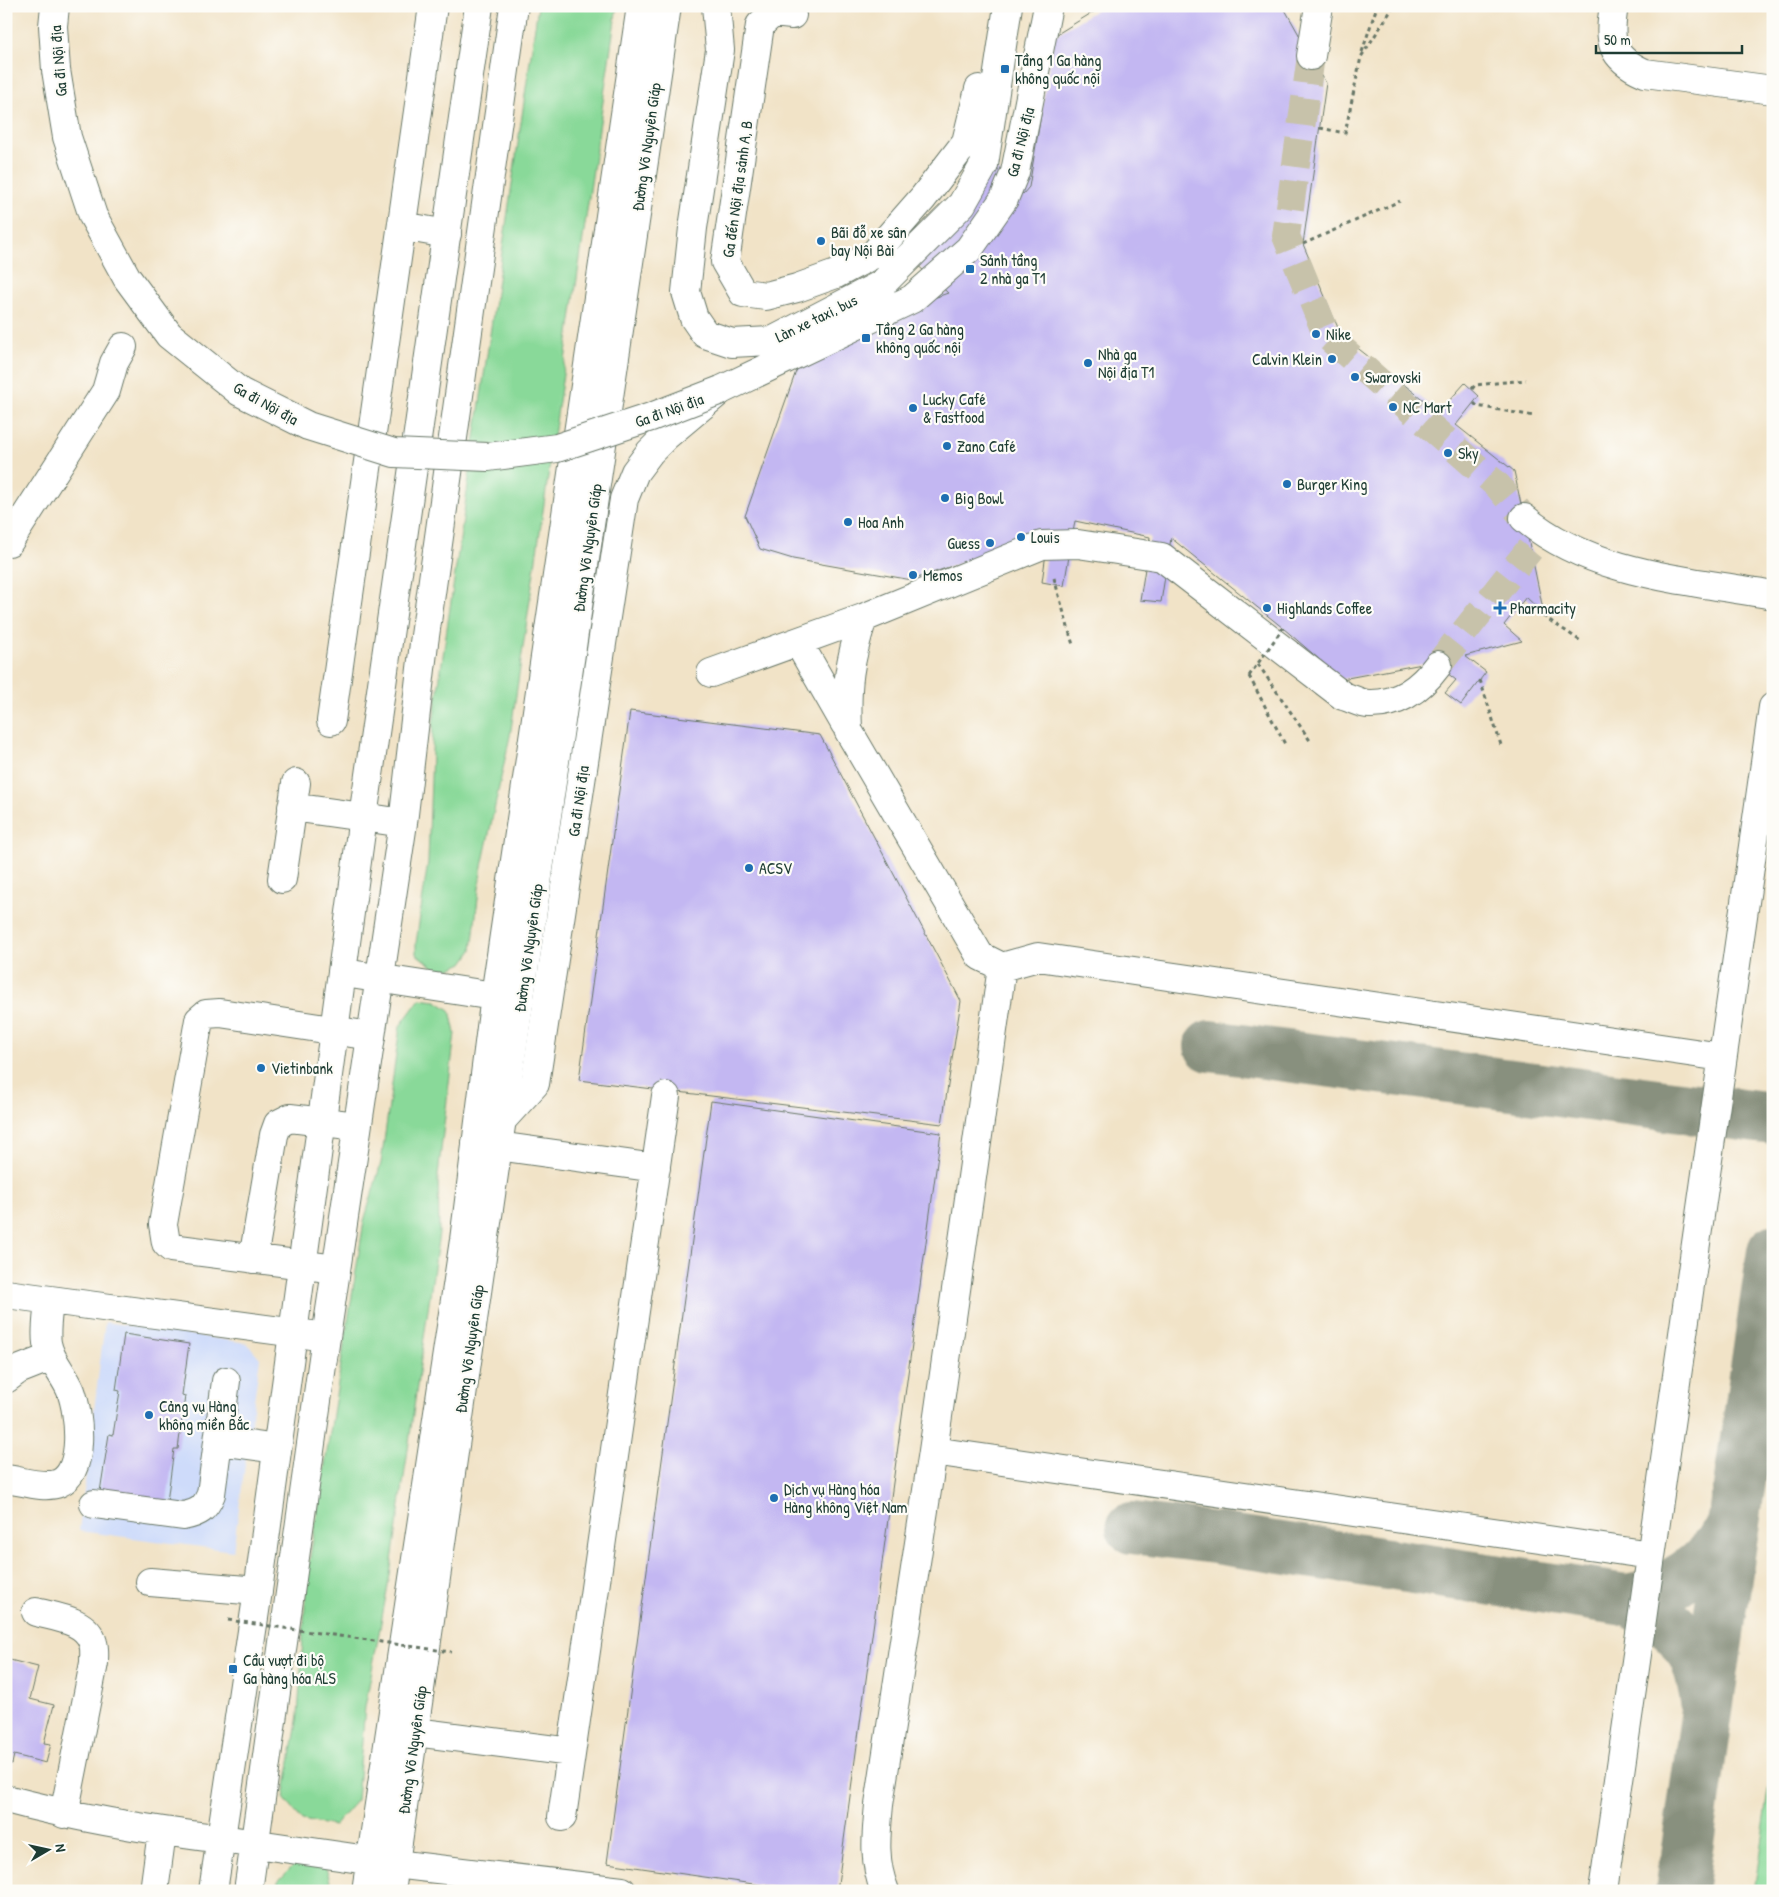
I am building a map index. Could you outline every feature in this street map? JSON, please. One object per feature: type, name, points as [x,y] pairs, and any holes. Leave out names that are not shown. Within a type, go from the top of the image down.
[{"type":"main road","name":"Ga đi Nội địa","points":[[55,6],[53,26],[56,70],[67,138],[93,216],[126,278],[169,335],[240,392],[308,426],[394,453],[488,456],[557,448],[651,417],[721,390],[912,299],[969,249],[1004,199],[1015,172],[1048,6]]},
{"type":"main road","points":[[331,721],[433,6]]},
{"type":"main road","points":[[213,1891],[258,1591],[344,974],[363,817],[479,6]]},
{"type":"main road","points":[[248,1891],[326,1337],[403,823],[424,643],[514,6]]},
{"type":"main road","name":"Đường Võ Nguyên Giáp","points":[[391,1891],[382,1862],[464,1240],[487,1144],[507,998],[527,776],[641,6]]},
{"type":"main road","name":"Đường Võ Nguyên Giáp","points":[[366,1891],[382,1862],[415,1732],[492,1192],[487,1144],[503,1119],[507,998],[557,754],[667,6]]},
{"type":"main road","name":"Làn xe taxi, bus","points":[[716,6],[720,50],[693,228],[686,292],[694,318],[705,334],[732,343],[772,341],[882,284],[962,204],[984,165],[1008,6]]},
{"type":"main road","name":"Ga đến Nội địa sảnh A, B","points":[[792,14],[773,13],[760,26],[725,262],[744,293],[766,296],[797,288],[836,274],[874,254],[966,142],[987,55],[994,6]]},
{"type":"main road","points":[[1311,56],[1319,6]]},
{"type":"main road","points":[[1614,6],[1611,42],[1617,55],[1630,66],[1645,73],[1773,90]]},
{"type":"main road","points":[[402,226],[447,234]]},
{"type":"main road","points":[[6,542],[9,542],[106,391],[114,363],[123,347]]},
{"type":"main road","name":"Ga đi Nội địa","points":[[503,1119],[535,1084],[624,499],[635,472],[650,452],[666,436],[721,390]]},
{"type":"main road","points":[[1532,534],[1616,566],[1773,596]]},
{"type":"main road","points":[[711,673],[863,618],[1042,545],[1078,544],[1162,557],[1343,696],[1368,704],[1396,700],[1424,684],[1438,666]]},
{"type":"main road","points":[[848,730],[846,691],[851,656],[863,618]]},
{"type":"main road","points":[[798,642],[980,956],[1002,967],[1038,957],[1722,1058]]},
{"type":"main road","points":[[1603,1891],[1773,707]]},
{"type":"main road","points":[[527,776],[557,754]]},
{"type":"main road","points":[[282,879],[294,795],[363,817],[403,823]]},
{"type":"main road","points":[[885,1891],[878,1873],[875,1841],[877,1823],[933,1451],[1002,967]]},
{"type":"main road","points":[[344,974],[507,998]]},
{"type":"main road","points":[[336,1269],[171,1248],[166,1243],[163,1224],[199,1020],[206,1014],[220,1013],[371,1036]]},
{"type":"main road","points":[[562,1817],[666,1096]]},
{"type":"main road","points":[[253,1259],[274,1135],[278,1124],[290,1118],[357,1126]]},
{"type":"main road","points":[[487,1144],[656,1168]]},
{"type":"main road","points":[[464,1240],[492,1192]]},
{"type":"main road","points":[[6,1294],[326,1337]]},
{"type":"main road","points":[[6,1479],[50,1486],[60,1483],[71,1475],[79,1431],[78,1417],[70,1389],[51,1357],[47,1342],[48,1301]]},
{"type":"main road","points":[[6,1379],[18,1370],[51,1357]]},
{"type":"main road","points":[[94,1504],[183,1516],[196,1513],[206,1506],[211,1494],[226,1380]]},
{"type":"main road","points":[[219,1441],[277,1449]]},
{"type":"main road","points":[[933,1451],[1651,1555]]},
{"type":"main road","points":[[150,1582],[258,1591]]},
{"type":"main road","points":[[36,1612],[64,1619],[87,1631],[94,1643],[94,1663],[64,1814]]},
{"type":"main road","points":[[415,1732],[571,1752]]},
{"type":"main road","points":[[6,1799],[64,1814],[162,1832],[382,1862],[622,1891]]},
{"type":"main road","points":[[154,1891],[162,1832]]},
{"type":"path","points":[[1320,128],[1345,133],[1360,57],[1376,6]]},
{"type":"path","points":[[1360,57],[1394,6]]},
{"type":"path","points":[[1303,244],[1400,201]]},
{"type":"path","points":[[1472,389],[1475,385],[1526,380]]},
{"type":"path","points":[[1474,403],[1478,406],[1534,416]]},
{"type":"path","points":[[1054,578],[1073,645]]},
{"type":"path","points":[[1540,610],[1539,613],[1582,642]]},
{"type":"path","points":[[1283,628],[1249,676],[1286,746]]},
{"type":"path","points":[[1258,664],[1310,742]]},
{"type":"path","points":[[1480,680],[1501,746]]},
{"type":"path","points":[[228,1620],[450,1652]]},
{"type":"shaded area","points":[[105,1322],[247,1343],[260,1358],[233,1551],[79,1531]]},
{"type":"green space","points":[[538,6],[617,6],[510,736],[481,871],[472,950],[463,963],[452,968],[436,969],[416,954],[428,862],[433,724]]},
{"type":"green space","points":[[420,999],[436,1001],[450,1010],[455,1033],[438,1175],[439,1233],[390,1575],[365,1707],[357,1800],[334,1826],[302,1820],[284,1798],[298,1715],[307,1576],[364,1221],[381,1163],[400,1026]]},
{"type":"green space","points":[[1773,1763],[1773,1891],[1754,1891]]},
{"type":"green space","points":[[298,1861],[326,1868],[333,1891],[277,1891],[278,1881]]},
{"type":"building","name":"Nhà ga Nội địa T1","points":[[1103,6],[1283,6],[1326,83],[1303,244],[1341,335],[1439,412],[1465,383],[1479,396],[1456,425],[1514,471],[1544,614],[1526,597],[1504,625],[1522,641],[1465,656],[1486,672],[1461,705],[1445,693],[1456,680],[1433,662],[1342,679],[1283,628],[1171,538],[1161,602],[1140,600],[1150,537],[1075,521],[1064,586],[1042,582],[1049,532],[912,580],[793,559],[760,549],[745,516],[806,343],[948,293],[902,251],[986,159],[1023,194],[1029,187],[1054,36]]},
{"type":"building","name":"ACSV","points":[[630,711],[820,735],[961,1001],[942,1124],[579,1080]]},
{"type":"building","name":"Dịch vụ Hàng hóa Hàng không Việt Nam","points":[[711,1101],[941,1133],[837,1891],[802,1891],[607,1863]]},
{"type":"building","name":"Cảng vụ Hàng không miền Bắc","points":[[124,1334],[189,1344],[182,1395],[185,1396],[178,1449],[174,1449],[167,1502],[100,1492],[109,1434],[113,1435],[120,1391],[116,1390]]},
{"type":"building","points":[[6,1659],[38,1667],[30,1699],[54,1705],[44,1743],[51,1744],[46,1763],[14,1755],[12,1764],[6,1763]]},
{"type":"building","points":[[452,1885],[494,1890],[494,1891],[452,1891]]},
{"type":"taxiway","points":[[1210,1046],[1773,1119]]},
{"type":"taxiway","points":[[1681,1891],[1773,1251]]},
{"type":"taxiway","points":[[1132,1528],[1215,1538],[1626,1600],[1638,1598],[1663,1589],[1698,1567],[1719,1546],[1734,1519]]},
{"type":"taxiway","points":[[1626,1600],[1660,1617],[1683,1637],[1698,1664],[1706,1701]]},
{"type":"tunnel","points":[[1311,56],[1286,236],[1327,336],[1498,486],[1524,518]]},
{"type":"tunnel","points":[[1438,665],[1530,549]]},
{"type":"place","name":"Tầng 1 Ga hàng không quốc nội","points":[[1005,69]]},
{"type":"place","name":"Bãi đỗ xe sân bay Nội Bài","points":[[821,241]]},
{"type":"place","name":"Sảnh tầng 2 nhà ga T1","points":[[970,269]]},
{"type":"place","name":"Nike","points":[[1316,334]]},
{"type":"place","name":"Tầng 2 Ga hàng không quốc nội","points":[[866,338]]},
{"type":"place","name":"Calvin Klein","points":[[1332,359]]},
{"type":"place","name":"Nhà ga Nội địa T1","points":[[1088,363]]},
{"type":"place","name":"Swarovski","points":[[1355,377]]},
{"type":"place","name":"NC Mart","points":[[1393,407]]},
{"type":"place","name":"Lucky Café & Fastfood","points":[[913,408]]},
{"type":"place","name":"Zano Café","points":[[947,446]]},
{"type":"place","name":"Sky","points":[[1448,453]]},
{"type":"place","name":"Burger King","points":[[1287,484]]},
{"type":"place","name":"Big Bowl","points":[[945,498]]},
{"type":"place","name":"Hoa Anh","points":[[848,522]]},
{"type":"place","name":"Louis","points":[[1021,537]]},
{"type":"place","name":"Guess","points":[[990,543]]},
{"type":"place","name":"Memos","points":[[913,575]]},
{"type":"place","name":"Highlands Coffee","points":[[1267,608]]},
{"type":"place","name":"Pharmacity","points":[[1500,608]]},
{"type":"place","name":"ACSV","points":[[749,868]]},
{"type":"place","name":"Vietinbank","points":[[261,1068]]},
{"type":"place","name":"Cảng vụ Hàng không miền Bắc","points":[[149,1415]]},
{"type":"place","name":"Dịch vụ Hàng hóa Hàng không Việt Nam","points":[[774,1498]]},
{"type":"place","name":"Cầu vượt đi bộ Ga hàng hóa ALS","points":[[233,1669]]}]
